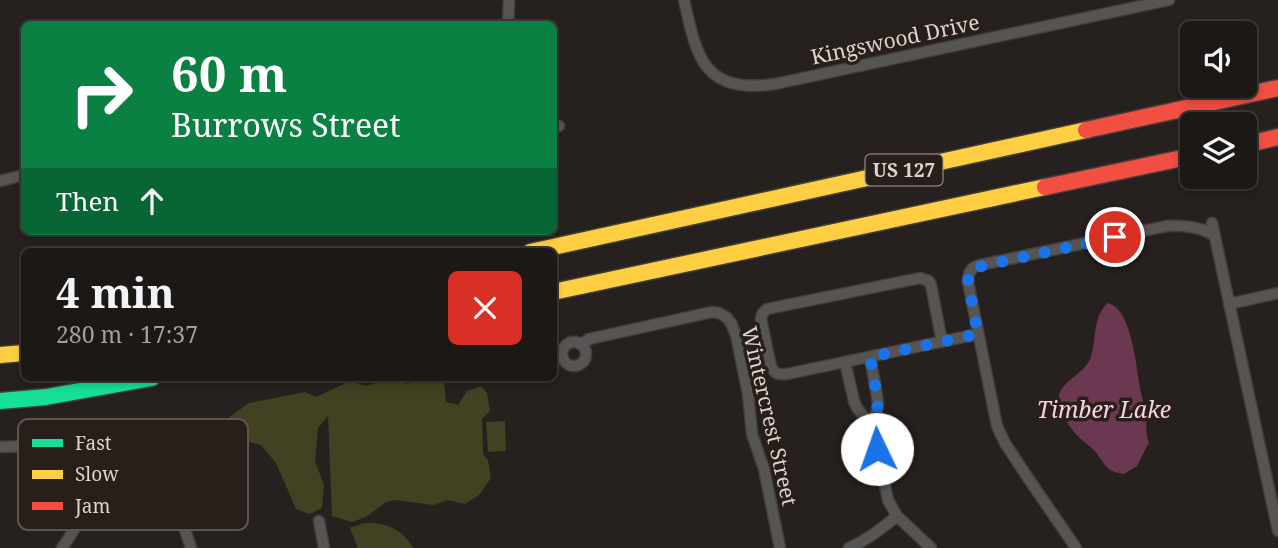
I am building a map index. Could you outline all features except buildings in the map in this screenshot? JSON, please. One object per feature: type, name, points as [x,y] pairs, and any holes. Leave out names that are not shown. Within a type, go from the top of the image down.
[{"type":"highway","name":"US 127","points":[[548,248],[1278,88]]},
{"type":"highway","points":[[1257,142],[1278,137]]},
{"type":"highway","name":"US 127","points":[[557,291],[1180,159]]},
{"type":"highway","points":[[0,355],[21,353]]},
{"type":"highway","points":[[0,401],[46,397],[135,381]]},
{"type":"street","points":[[508,21],[509,0]]},
{"type":"street","name":"Kingswood Drive","points":[[684,0],[702,62],[722,80],[752,87],[1169,0]]},
{"type":"street","points":[[0,181],[21,176]]},
{"type":"street","points":[[1213,223],[1278,531]]},
{"type":"street","points":[[1076,548],[1033,486],[997,426],[968,282],[969,273],[976,266],[1167,226],[1195,228],[1215,236]]},
{"type":"street","points":[[942,342],[931,285],[929,281],[920,278],[767,309],[761,319],[771,367],[777,374],[788,374],[942,342],[978,334]]},
{"type":"street","points":[[1229,304],[1278,293]]},
{"type":"street","name":"Wintercrest Street","points":[[581,345],[589,339],[712,312],[726,317],[736,335],[748,394],[752,434],[764,469],[780,548]]},
{"type":"street","points":[[870,357],[878,404],[873,428],[885,492],[897,516],[931,548]]},
{"type":"street","points":[[845,362],[854,401],[873,428]]},
{"type":"street","points":[[857,408],[862,412],[869,412],[878,404]]},
{"type":"street","points":[[0,447],[18,447]]},
{"type":"street","points":[[849,548],[877,533],[897,516]]},
{"type":"street","points":[[318,521],[324,548]]},
{"type":"street","points":[[62,548],[75,530]]},
{"type":"street","points":[[185,530],[191,548]]},
{"type":"shaded area","points":[[350,381],[366,386],[382,381],[408,384],[414,381],[443,381],[446,402],[458,405],[467,391],[481,386],[487,393],[490,411],[482,419],[483,454],[488,460],[491,478],[479,495],[465,504],[448,500],[433,505],[395,500],[386,502],[366,517],[352,522],[332,516],[328,416],[318,428],[315,461],[324,485],[322,508],[310,514],[296,509],[276,463],[261,445],[248,442],[248,419],[228,419],[249,403],[305,392],[316,397]]},
{"type":"shaded area","points":[[505,421],[506,451],[488,452],[486,422]]},
{"type":"shaded area","points":[[364,523],[379,524],[399,531],[413,548],[358,548],[350,528]]},
{"type":"water","name":"Timber Lake","points":[[1108,303],[1123,316],[1132,340],[1149,442],[1137,466],[1124,474],[1109,469],[1095,451],[1075,433],[1063,415],[1058,400],[1065,385],[1090,359],[1099,315]]},
{"type":"traffic: fast","points":[[0,401],[46,397],[135,381]]},
{"type":"traffic: slow","points":[[548,248],[1086,130]]},
{"type":"traffic: slow","points":[[557,291],[1045,187]]},
{"type":"traffic: slow","points":[[0,355],[21,353]]},
{"type":"traffic: jam","points":[[1086,130],[1278,88]]},
{"type":"traffic: jam","points":[[1257,142],[1278,137]]},
{"type":"traffic: jam","points":[[1045,187],[1180,159]]},
{"type":"route","points":[[877,449],[873,428],[878,404],[870,357],[978,334],[968,282],[973,268],[1115,237]]}]
